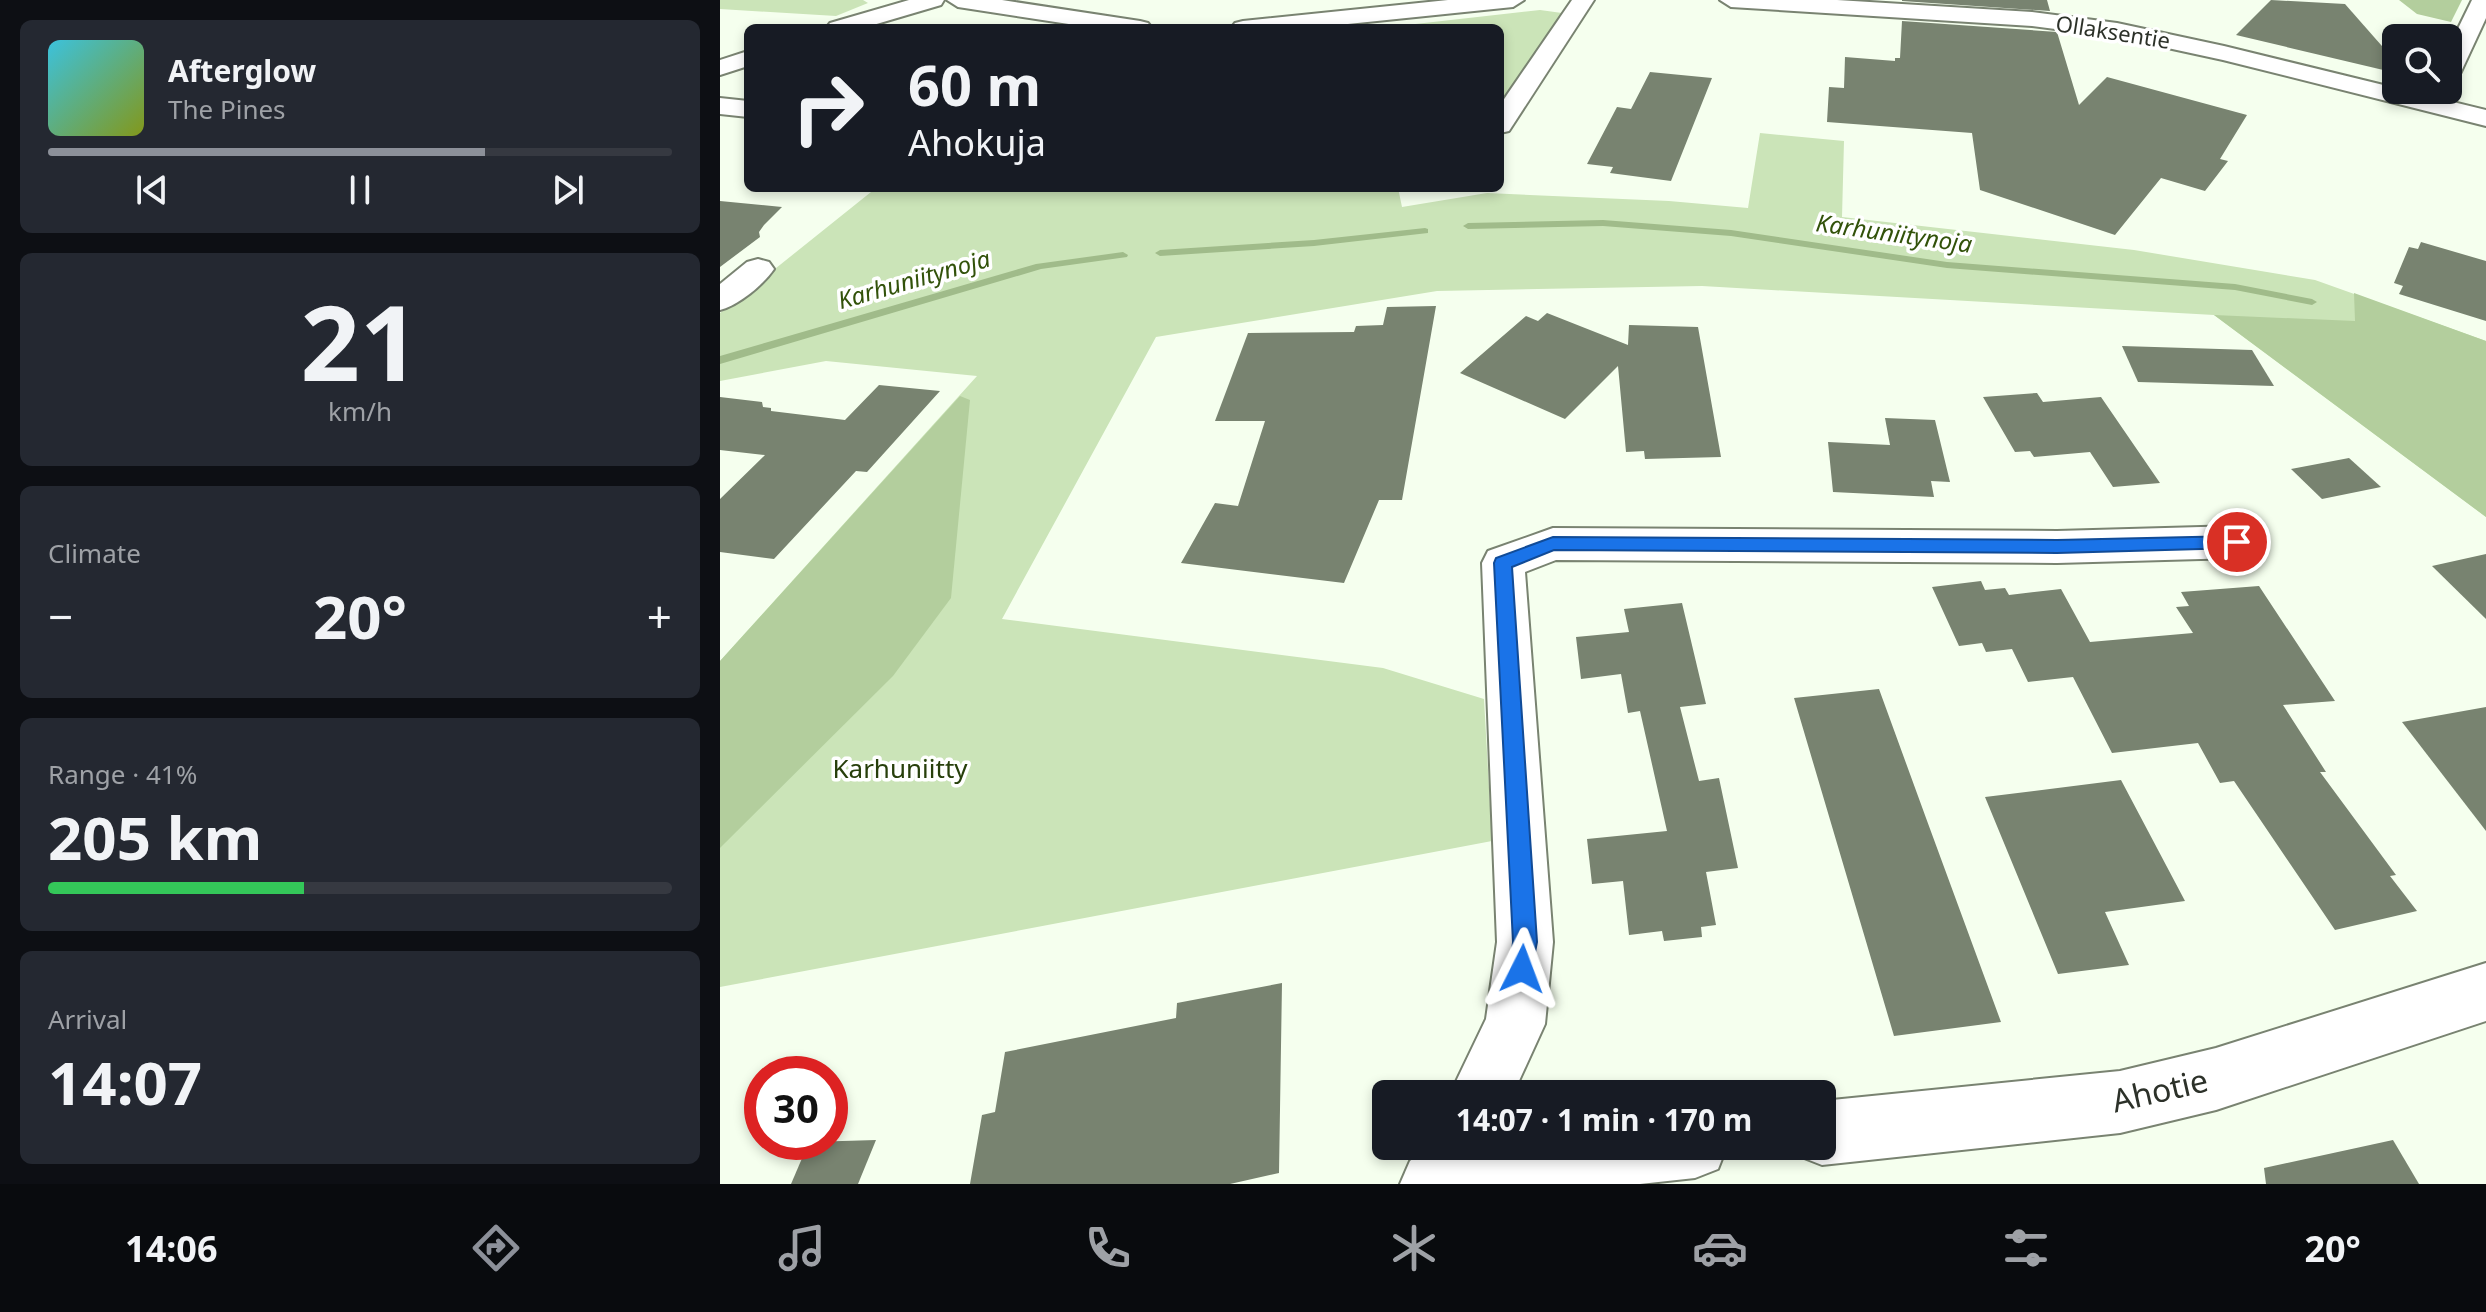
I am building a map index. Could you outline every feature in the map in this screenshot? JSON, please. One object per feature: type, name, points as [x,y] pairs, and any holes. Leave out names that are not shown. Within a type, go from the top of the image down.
[{"type":"street","points":[[852,24],[933,0]]},
{"type":"street","points":[[958,0],[1114,24]]},
{"type":"street","points":[[1282,24],[1513,0]]},
{"type":"street","points":[[1504,119],[1583,0]]},
{"type":"street","name":"Ollaksentie","points":[[1731,0],[2032,19],[2102,27],[2382,86]]},
{"type":"street","points":[[2462,44],[2483,0]]},
{"type":"street","points":[[720,68],[744,59]]},
{"type":"street","name":"Ollaksentie","points":[[2453,104],[2486,118]]},
{"type":"street","points":[[720,106],[744,109]]},
{"type":"street","points":[[720,300],[758,269]]},
{"type":"street","points":[[1488,1080],[1515,1024],[1525,942],[1503,563],[1553,544],[2057,547],[2237,542]]},
{"type":"street","name":"Ahotie","points":[[1836,1132],[2120,1102],[2216,1079],[2486,992]]},
{"type":"street","points":[[1444,1167],[1528,1160]]},
{"type":"green space","points":[[720,0],[863,0],[868,3],[836,16],[720,9]]},
{"type":"green space","points":[[2399,0],[2462,0],[2451,22],[2417,14]]},
{"type":"green space","points":[[1540,10],[1562,13],[1504,104],[1504,24],[1416,24]]},
{"type":"green space","name":"Karhuniitty","points":[[1760,133],[1844,141],[1842,217],[2134,250],[2315,280],[2486,341],[2486,517],[2214,315],[1702,286],[1437,291],[1156,337],[1002,619],[1383,668],[1484,699],[1492,841],[720,987],[720,661],[977,376],[826,361],[720,381],[720,313],[871,192],[1399,192],[1402,207],[1487,193],[1669,201],[1748,208]]},
{"type":"green space","points":[[2354,293],[2486,341],[2486,517],[2214,315],[2355,321]]},
{"type":"green space","points":[[960,396],[970,400],[951,598],[893,676],[720,848],[720,661]]},
{"type":"building","points":[[2047,0],[2050,11],[1902,1]]},
{"type":"building","points":[[2271,0],[2345,4],[2382,46],[2382,70],[2236,35]]},
{"type":"building","points":[[1902,21],[2057,32],[2079,105],[2107,77],[2247,115],[2220,159],[2228,161],[2205,191],[2161,178],[2115,235],[1980,190],[1972,133],[1827,122],[1829,87],[1844,88],[1845,57],[1895,61],[1895,58],[1900,58]]},
{"type":"building","points":[[1650,72],[1712,78],[1671,181],[1610,173],[1613,167],[1587,164],[1617,107],[1631,109]]},
{"type":"building","points":[[720,201],[782,207],[764,225],[759,232],[760,237],[720,267]]},
{"type":"building","points":[[2421,242],[2486,261],[2486,321],[2399,294],[2403,286],[2394,283],[2409,247],[2418,249]]},
{"type":"building","points":[[1436,306],[1402,500],[1379,500],[1344,583],[1181,563],[1215,503],[1238,506],[1265,421],[1215,421],[1248,333],[1354,332],[1356,326],[1383,325],[1387,307]]},
{"type":"building","points":[[1547,313],[1628,345],[1629,325],[1698,327],[1721,457],[1645,459],[1644,451],[1626,452],[1618,366],[1565,419],[1460,373],[1526,316],[1538,321]]},
{"type":"building","points":[[2122,346],[2252,350],[2274,386],[2138,382]]},
{"type":"building","points":[[879,385],[940,391],[867,472],[856,471],[774,559],[720,552],[720,499],[765,455],[720,450],[720,397],[762,402],[763,407],[771,408],[771,411],[845,420]]},
{"type":"building","points":[[2037,393],[2043,402],[2101,397],[2160,483],[2113,487],[2090,452],[2034,457],[2030,451],[2015,452],[1983,397]]},
{"type":"building","points":[[1885,418],[1935,420],[1950,482],[1931,481],[1934,497],[1833,492],[1828,442],[1890,445]]},
{"type":"building","points":[[2349,458],[2381,487],[2322,499],[2291,469]]},
{"type":"building","points":[[2486,554],[2486,619],[2432,566]]},
{"type":"building","points":[[1981,581],[1985,590],[2005,588],[2009,595],[2061,589],[2090,642],[2193,633],[2176,607],[2189,606],[2181,592],[2259,586],[2335,701],[2283,705],[2326,772],[2320,772],[2396,875],[2390,876],[2417,911],[2335,930],[2234,781],[2220,783],[2198,743],[2112,753],[2073,677],[2028,682],[2012,649],[1986,652],[1982,643],[1959,646],[1932,587]]},
{"type":"building","points":[[1682,603],[1706,704],[1680,707],[1699,781],[1719,778],[1738,868],[1706,872],[1716,925],[1701,927],[1702,937],[1664,941],[1662,931],[1629,935],[1623,881],[1592,884],[1587,839],[1667,831],[1640,711],[1628,713],[1621,674],[1581,679],[1576,637],[1629,632],[1624,609]]},
{"type":"building","points":[[1879,689],[2001,1022],[1894,1036],[1794,698]]},
{"type":"building","points":[[2486,707],[2486,831],[2402,722]]},
{"type":"building","points":[[2121,780],[2185,901],[2105,912],[2129,965],[2058,974],[1985,797]]},
{"type":"building","points":[[1282,983],[1279,1173],[1230,1184],[970,1184],[982,1115],[995,1112],[1005,1052],[1176,1018],[1177,1003]]},
{"type":"building","points":[[876,1140],[858,1184],[791,1184],[801,1160],[848,1160],[848,1141]]},
{"type":"building","points":[[2393,1140],[2419,1184],[2266,1184],[2264,1168]]},
{"type":"waterway","name":"Karhuniitynoja","points":[[1468,226],[1603,223],[1731,233],[1947,265],[2235,287],[2312,302]]},
{"type":"waterway","name":"Karhuniitynoja","points":[[1160,253],[1314,243],[1425,231]]},
{"type":"waterway","name":"Karhuniitynoja","points":[[720,360],[1040,266],[1123,255]]},
{"type":"route","points":[[1522,969],[1525,942],[1503,563],[1553,544],[2057,547],[2237,542]]}]
